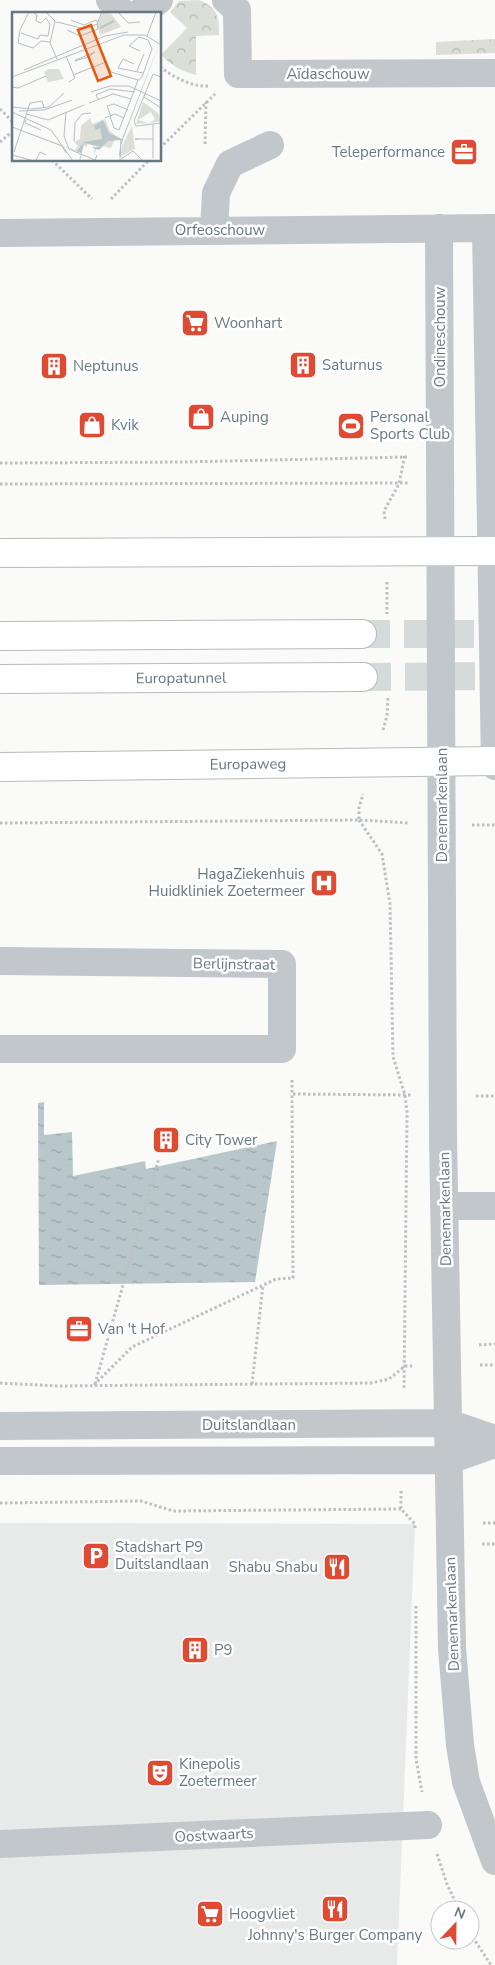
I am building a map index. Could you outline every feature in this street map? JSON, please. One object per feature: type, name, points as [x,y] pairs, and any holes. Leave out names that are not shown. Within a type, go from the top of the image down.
[{"type":"main road","points":[[0,553],[493,551]]},
{"type":"main road","points":[[0,636],[362,634]]},
{"type":"main road","name":"Europatunnel","points":[[0,679],[363,677]]},
{"type":"main road","name":"Europaweg","points":[[0,768],[495,761]]},
{"type":"street","points":[[110,0],[122,12]]},
{"type":"street","points":[[141,12],[159,0]]},
{"type":"street","points":[[226,0],[236,10],[238,74]]},
{"type":"street","name":"Aïdaschouw","points":[[238,74],[495,73]]},
{"type":"street","points":[[214,230],[216,193],[230,164],[270,145]]},
{"type":"street","points":[[440,228],[490,228],[495,766]]},
{"type":"street","name":"Orfeoschouw","points":[[0,233],[440,228]]},
{"type":"street","name":"Ondineschouw","points":[[440,228],[441,552]]},
{"type":"street","name":"Denemarkenlaan","points":[[441,552],[444,1206],[452,1648],[460,1745],[466,1782],[495,1861]]},
{"type":"street","name":"Berlijnstraat","points":[[0,961],[282,964],[282,1050]]},
{"type":"street","points":[[0,1049],[282,1050]]},
{"type":"street","points":[[444,1206],[495,1206]]},
{"type":"street","name":"Duitslandlaan","points":[[0,1426],[448,1423],[495,1439]]},
{"type":"street","points":[[0,1461],[449,1460],[495,1444]]},
{"type":"street","name":"Oostwaarts","points":[[0,1844],[428,1825]]},
{"type":"path","points":[[161,68],[187,82],[200,86],[220,85],[238,74]]},
{"type":"path","points":[[161,147],[206,102],[238,74]]},
{"type":"path","points":[[0,109],[12,120]]},
{"type":"path","points":[[0,142],[12,132]]},
{"type":"path","points":[[53,161],[125,231]]},
{"type":"path","points":[[102,208],[148,161]]},
{"type":"path","points":[[0,463],[183,462],[405,457]]},
{"type":"path","points":[[0,484],[441,484]]},
{"type":"path","points":[[359,820],[382,854],[390,904],[393,1057],[405,1095],[407,1112],[403,1424]]},
{"type":"path","points":[[94,1386],[132,1348],[276,1279],[293,1278],[292,1062],[282,1050]]},
{"type":"path","points":[[292,1094],[364,1095]]},
{"type":"path","points":[[94,1386],[159,1158]]},
{"type":"path","points":[[252,1384],[263,1285]]},
{"type":"path","points":[[0,1383],[94,1386],[371,1383],[389,1379],[405,1366]]},
{"type":"path","points":[[402,1459],[401,1509],[415,1524],[415,1534]]},
{"type":"path","points":[[0,1502],[141,1501],[174,1511],[401,1509]]},
{"type":"path","points":[[416,1602],[416,1759],[428,1825],[447,1884],[454,1900]]},
{"type":"path","points":[[480,1948],[491,1965]]},
{"type":"shaded area","points":[[0,1523],[415,1524],[397,1965],[0,1965]]},
{"type":"green space","points":[[199,0],[210,6],[216,13],[219,23],[219,35],[196,36],[196,75],[177,68],[161,55],[187,28],[170,12],[179,1]]},
{"type":"green space","points":[[495,39],[495,53],[436,55],[436,42]]},
{"type":"water","points":[[44,1102],[44,1135],[72,1132],[73,1176],[145,1161],[146,1169],[277,1141],[255,1282],[39,1285],[38,1103]]},
{"type":"tunnel","points":[[362,634],[495,634]]},
{"type":"tunnel","points":[[363,677],[495,676]]},
{"type":"place","name":"Teleperformance","points":[[464,152]]},
{"type":"place","name":"Woonhart","points":[[195,323]]},
{"type":"place","name":"Saturnus","points":[[303,365]]},
{"type":"place","name":"Neptunus","points":[[54,366]]},
{"type":"place","name":"Auping","points":[[201,417]]},
{"type":"place","name":"Kvik","points":[[92,425]]},
{"type":"place","name":"Personal Sports Club","points":[[351,426]]},
{"type":"place","name":"HagaZiekenhuis Huidkliniek Zoetermeer","points":[[324,883]]},
{"type":"place","name":"City Tower","points":[[166,1140]]},
{"type":"place","name":"Van 't Hof","points":[[79,1329]]},
{"type":"place","name":"Stadshart P9 Duitslandlaan","points":[[96,1556]]},
{"type":"place","name":"Shabu Shabu","points":[[337,1567]]},
{"type":"place","name":"P9","points":[[195,1650]]},
{"type":"place","name":"Kinepolis Zoetermeer","points":[[160,1773]]},
{"type":"place","name":"Johnny's Burger Company","points":[[335,1909]]},
{"type":"place","name":"Hoogvliet","points":[[210,1914]]}]
